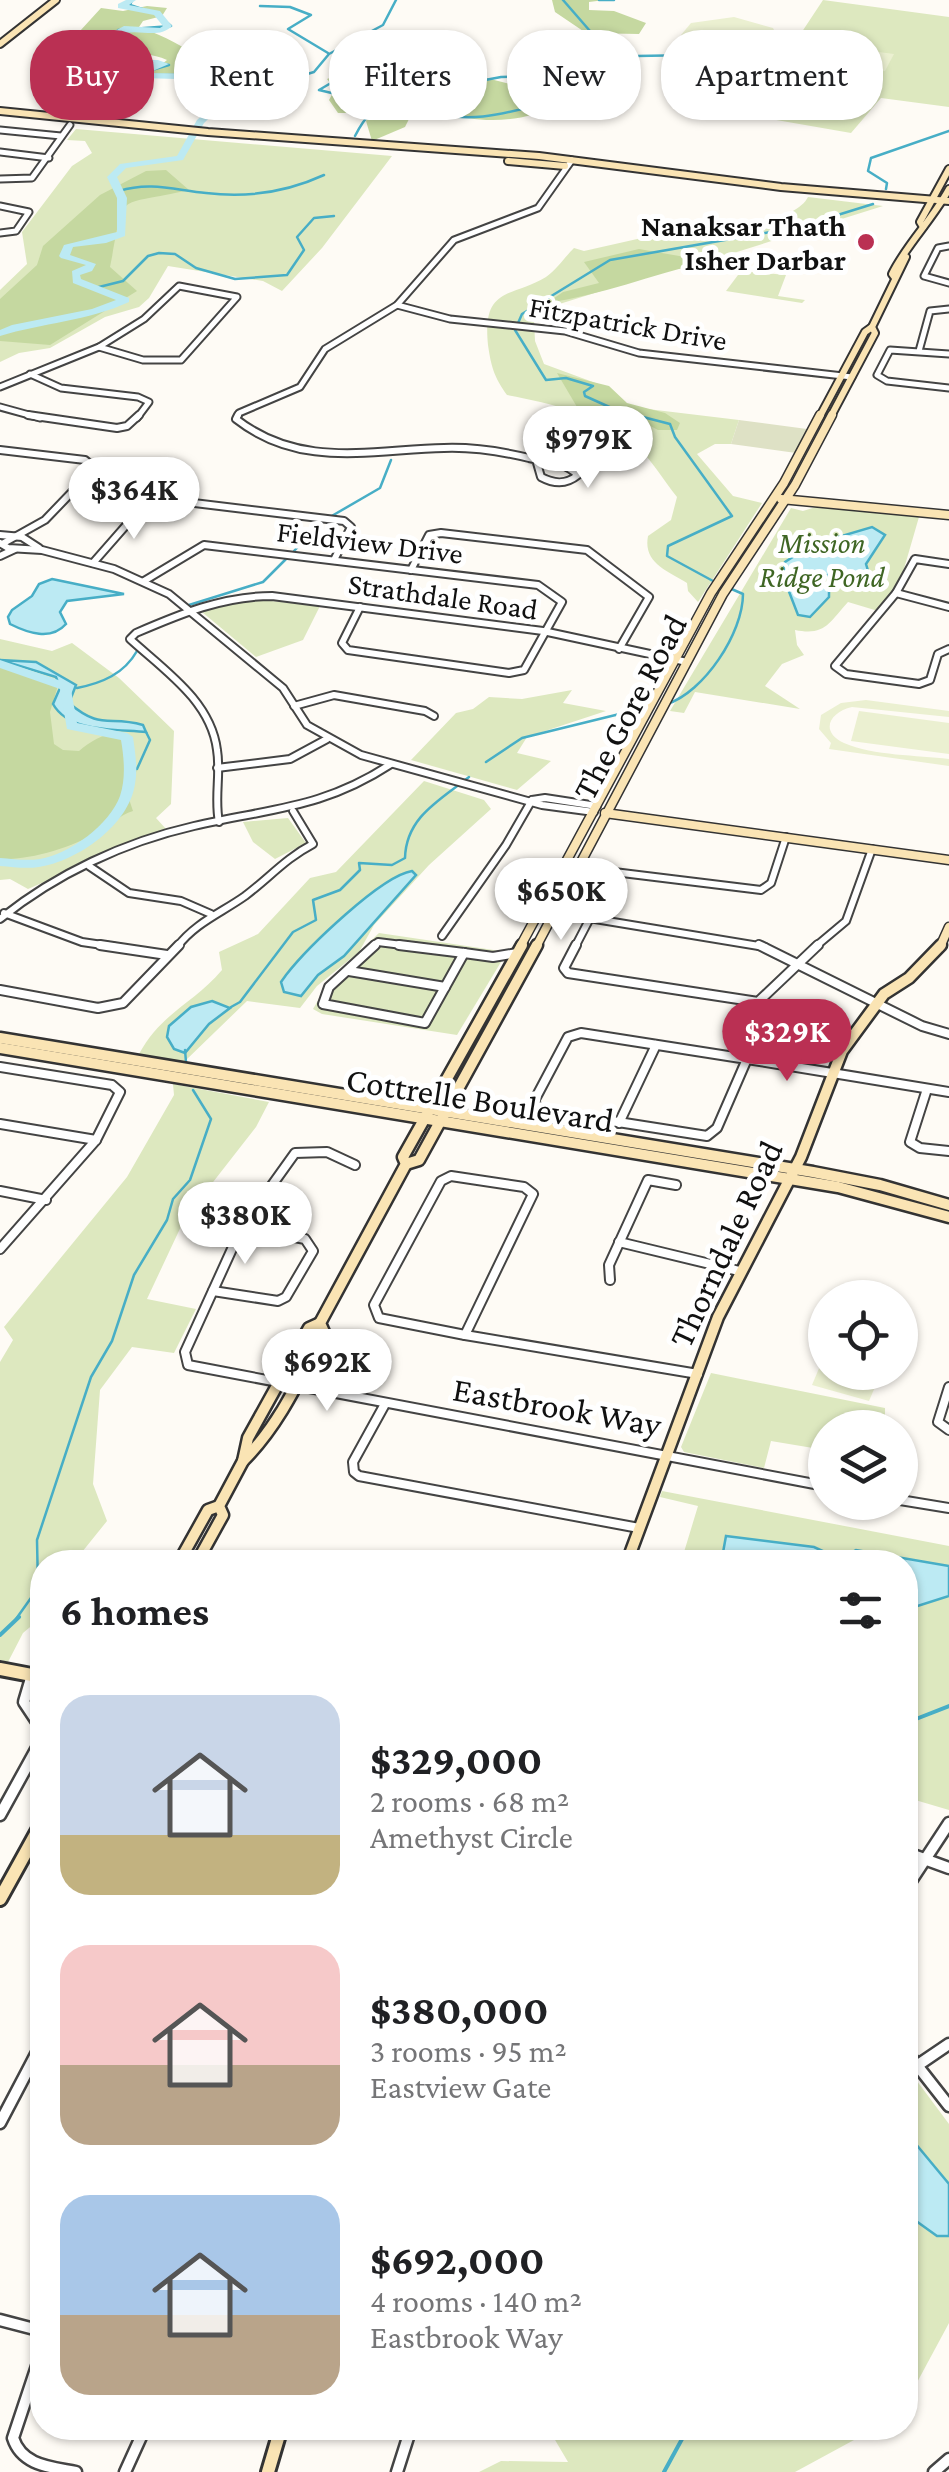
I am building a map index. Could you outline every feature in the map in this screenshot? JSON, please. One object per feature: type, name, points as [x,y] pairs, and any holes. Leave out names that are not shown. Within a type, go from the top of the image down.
[{"type":"main road","points":[[0,44],[56,0]]},
{"type":"main road","points":[[0,114],[70,125],[132,128]]},
{"type":"main road","points":[[0,114],[182,133],[570,163],[945,203]]},
{"type":"main road","name":"The Gore Road","points":[[923,227],[920,222],[949,169]]},
{"type":"main road","name":"The Gore Road","points":[[186,1550],[208,1510],[219,1506],[243,1461],[248,1438],[309,1328],[320,1323],[406,1164],[404,1157],[714,588],[776,495],[864,332],[872,327],[895,278],[902,273],[906,257],[923,227],[930,224],[945,203],[949,189]]},
{"type":"main road","name":"The Gore Road","points":[[406,1164],[419,1160],[443,1117],[723,594],[788,497],[875,333],[872,327]]},
{"type":"main road","points":[[776,495],[949,514]]},
{"type":"main road","points":[[595,809],[949,860]]},
{"type":"main road","points":[[555,885],[569,888]]},
{"type":"main road","name":"Thorndale Road","points":[[631,1550],[739,1271],[791,1173],[833,1073],[858,1025],[877,1003],[939,949],[949,927]]},
{"type":"main road","points":[[507,971],[522,974]]},
{"type":"main road","name":"Cottrelle Boulevard","points":[[0,1038],[217,1080],[880,1185],[949,1206]]},
{"type":"main road","name":"Cottrelle Boulevard","points":[[0,1048],[165,1071]]},
{"type":"main road","name":"Cottrelle Boulevard","points":[[791,1173],[949,1217]]},
{"type":"main road","name":"The Gore Road","points":[[243,1461],[263,1443],[324,1332],[320,1323]]},
{"type":"main road","name":"The Gore Road","points":[[204,1550],[224,1515],[219,1506]]},
{"type":"main road","points":[[3,1670],[30,1675]]},
{"type":"main road","points":[[0,1899],[30,1845]]},
{"type":"main road","points":[[268,2472],[278,2440]]},
{"type":"street","points":[[0,179],[29,180],[70,125]]},
{"type":"street","points":[[0,130],[61,136]]},
{"type":"street","points":[[0,152],[49,158]]},
{"type":"street","points":[[537,462],[539,474],[550,482],[567,482],[578,475],[566,464],[473,448],[347,453],[300,449],[264,438],[236,419],[239,414],[292,393],[336,340],[397,304],[454,240],[538,208],[570,163]]},
{"type":"street","points":[[0,206],[29,212],[16,231],[0,233]]},
{"type":"street","points":[[949,246],[938,248],[924,276],[949,283]]},
{"type":"street","points":[[0,387],[99,347],[144,320],[180,286],[237,297],[181,360],[142,360],[99,347]]},
{"type":"street","name":"Fitzpatrick Drive","points":[[397,304],[450,319],[566,330],[639,353],[852,378]]},
{"type":"street","points":[[919,351],[930,312],[949,309]]},
{"type":"street","points":[[949,354],[886,352],[878,378],[949,388]]},
{"type":"street","points":[[0,407],[23,416],[115,428],[132,423],[149,402],[138,397],[61,388],[30,374]]},
{"type":"street","points":[[0,450],[90,462],[94,468],[16,549]]},
{"type":"street","points":[[78,488],[344,521],[351,527],[334,560]]},
{"type":"street","points":[[93,564],[150,498]]},
{"type":"street","points":[[0,546],[12,536],[33,529]]},
{"type":"street","points":[[411,570],[429,536],[441,533],[597,554],[649,597],[619,649]]},
{"type":"street","points":[[12,536],[42,550]]},
{"type":"street","name":"Fieldview Drive","points":[[144,580],[166,569],[190,549],[204,545],[334,560],[544,587],[562,602],[543,631]]},
{"type":"street","points":[[0,546],[42,550],[144,580],[193,611],[282,688],[307,725],[327,739],[391,764],[482,790],[595,809]]},
{"type":"street","points":[[949,564],[914,560],[896,593],[838,662],[837,670],[924,683],[933,678],[938,654],[949,649]]},
{"type":"street","points":[[896,593],[949,607]]},
{"type":"street","name":"Strathdale Road","points":[[218,768],[214,723],[130,639],[136,633],[193,611],[250,596],[543,631],[687,662]]},
{"type":"street","points":[[360,607],[342,643],[360,654],[519,672],[526,666],[543,631]]},
{"type":"street","points":[[294,706],[334,695],[425,710],[434,716]]},
{"type":"street","points":[[219,822],[215,805],[218,768],[290,758],[327,739]]},
{"type":"street","points":[[2,915],[89,866],[164,835],[219,822],[293,812],[350,790],[391,764]]},
{"type":"street","points":[[442,936],[506,845],[532,800]]},
{"type":"street","points":[[0,990],[109,1008],[123,1003],[211,914],[247,894],[282,860],[314,844],[293,812]]},
{"type":"street","points":[[786,836],[766,888],[619,870],[608,878],[564,968],[568,973],[758,1002],[846,921],[862,886],[872,848]]},
{"type":"street","points":[[89,866],[129,893],[181,901],[211,914]]},
{"type":"street","points":[[2,915],[82,942],[167,955]]},
{"type":"street","points":[[589,918],[749,942],[798,962],[922,1026],[949,1034]]},
{"type":"street","points":[[464,954],[426,1023],[324,1004],[329,987],[378,942],[492,957],[518,953]]},
{"type":"street","points":[[492,957],[507,971]]},
{"type":"street","points":[[349,971],[445,987]]},
{"type":"street","points":[[748,1059],[717,1128],[710,1135],[540,1110],[534,1101],[565,1041],[573,1034],[748,1059],[949,1092]]},
{"type":"street","points":[[619,1123],[656,1045]]},
{"type":"street","points":[[0,1067],[116,1087],[119,1096],[96,1140],[0,1249]]},
{"type":"street","points":[[926,1089],[910,1142],[920,1148],[949,1151]]},
{"type":"street","points":[[0,1124],[96,1140]]},
{"type":"street","points":[[242,1227],[305,1239],[313,1252],[286,1297],[278,1301],[214,1291],[242,1227],[295,1153],[320,1150],[347,1157],[356,1165]]},
{"type":"street","points":[[465,1335],[533,1200],[530,1190],[458,1176],[446,1178],[374,1305],[376,1315],[384,1320],[465,1335],[698,1374]]},
{"type":"street","points":[[610,1280],[609,1265],[648,1180],[676,1186]]},
{"type":"street","points":[[0,1191],[46,1200]]},
{"type":"street","points":[[619,1242],[739,1271]]},
{"type":"street","name":"Eastbrook Way","points":[[214,1291],[185,1352],[185,1362],[203,1370],[808,1483]]},
{"type":"street","points":[[949,1387],[938,1422],[949,1430]]},
{"type":"street","points":[[385,1404],[353,1462],[359,1476],[639,1528]]},
{"type":"street","points":[[918,1503],[949,1508]]},
{"type":"street","points":[[0,1816],[30,1762]]},
{"type":"street","points":[[918,1868],[949,1823]]},
{"type":"street","points":[[918,1856],[949,1868]]},
{"type":"street","points":[[949,2044],[918,2065],[949,2106]]},
{"type":"street","points":[[0,2123],[30,2066]]},
{"type":"street","points":[[0,2320],[30,2328]]},
{"type":"street","points":[[30,2387],[13,2438],[14,2447],[23,2458],[76,2472]]},
{"type":"street","points":[[125,2472],[139,2440]]},
{"type":"street","points":[[398,2472],[407,2440]]},
{"type":"street","points":[[934,2472],[949,2458]]},
{"type":"green space","points":[[552,0],[605,0],[589,2],[589,10],[614,11],[646,23],[641,31],[582,30],[555,12]]},
{"type":"green space","points":[[823,0],[949,17],[949,107],[883,98],[883,30],[803,30]]},
{"type":"green space","points":[[147,6],[167,8],[162,16],[143,21],[139,27],[146,30],[81,30],[101,8],[123,11]]},
{"type":"green space","points":[[734,17],[774,30],[685,30],[691,23]]},
{"type":"green space","points":[[154,34],[174,43],[174,74],[154,74],[167,60],[156,56]]},
{"type":"green space","points":[[883,53],[894,54],[885,71]]},
{"type":"green space","points":[[487,78],[507,83],[507,119],[487,120]]},
{"type":"green space","points":[[408,120],[405,127],[372,141],[366,121]]},
{"type":"green space","points":[[776,120],[862,120],[851,133]]},
{"type":"green space","points":[[76,129],[392,156],[322,248],[282,291],[263,281],[168,266],[139,307],[105,317],[50,348],[19,353],[0,362],[0,290],[27,264],[22,232],[72,166],[92,153],[85,141],[67,140]]},
{"type":"green space","points":[[166,170],[189,190],[134,201],[118,224],[110,267],[137,291],[50,345],[0,341],[0,299],[37,265],[43,246],[100,195],[146,171]]},
{"type":"green space","points":[[808,197],[883,206],[721,257],[690,271],[675,268],[553,306],[534,319],[535,341],[544,364],[601,385],[631,407],[739,420],[731,444],[715,444],[697,454],[733,496],[762,503],[698,602],[688,591],[687,583],[653,559],[647,545],[648,536],[671,520],[677,497],[644,454],[618,432],[572,411],[507,395],[490,359],[490,312],[502,297],[546,277],[574,248],[584,251],[655,235],[660,228],[708,234],[738,230],[780,217],[802,205]]},
{"type":"green space","points":[[639,249],[685,257],[708,255],[705,262],[547,303],[563,292],[599,283],[584,262]]},
{"type":"green space","points":[[741,271],[786,275],[778,296],[805,300],[802,303],[726,291]]},
{"type":"green space","points":[[557,373],[609,386],[627,403],[665,413],[680,423],[677,430],[658,430],[637,419],[577,407]]},
{"type":"green space","points":[[739,420],[807,429],[796,453],[731,444]]},
{"type":"green space","name":"Mission Ridge Pond","points":[[819,506],[919,517],[901,579],[878,611],[848,602],[820,629],[795,630],[797,645],[804,655],[782,664],[765,686],[800,709],[695,692],[684,713],[670,711],[791,508],[803,511]]},
{"type":"green space","points":[[251,599],[320,606],[303,640],[256,657],[202,612]]},
{"type":"green space","points":[[0,639],[52,651],[72,643],[119,678],[174,731],[171,804],[156,818],[166,829],[28,889],[10,879],[0,880]]},
{"type":"green space","points":[[0,667],[59,682],[50,712],[54,744],[63,750],[79,751],[101,737],[126,734],[137,769],[129,799],[133,811],[100,832],[64,847],[39,855],[0,859]]},
{"type":"green space","points":[[572,690],[563,703],[606,711],[527,737],[517,753],[551,761],[517,790],[411,760],[456,713],[473,709],[489,697],[522,699]]},
{"type":"green space","points":[[866,700],[949,711],[949,717],[852,707],[830,722],[836,738],[869,750],[949,759],[949,766],[829,749],[831,743],[819,729],[821,715],[841,703]]},
{"type":"green space","points":[[859,711],[949,723],[949,754],[851,741]]},
{"type":"green space","points":[[424,781],[484,800],[491,809],[429,865],[374,925],[359,952],[317,986],[300,1008],[247,1001],[184,1062],[139,1054],[157,1028],[222,970],[219,952],[258,934],[310,878],[336,872]]},
{"type":"green space","points":[[288,818],[306,843],[275,859],[253,842],[243,822]]},
{"type":"green space","points":[[379,933],[507,952],[457,1035],[322,1014],[313,1009],[330,980]]},
{"type":"green space","points":[[173,1084],[269,1102],[256,1127],[185,1218],[147,1299],[196,1309],[174,1353],[132,1347],[100,1390],[93,1484],[107,1521],[84,1550],[30,1550],[30,1627],[8,1662],[0,1660],[0,1362],[13,1340],[4,1327],[127,1177],[174,1095]]},
{"type":"green space","points":[[711,1373],[885,1408],[808,1410],[808,1447],[771,1441],[764,1468],[684,1452],[681,1447]]},
{"type":"green space","points":[[830,1390],[874,1390],[869,1401]]},
{"type":"green space","points":[[662,1491],[949,1546],[949,1810],[918,1801],[918,1550],[685,1550],[698,1506],[660,1497]]},
{"type":"green space","points":[[918,2082],[949,2124],[949,2323],[918,2381]]},
{"type":"green space","points":[[555,2440],[854,2440],[795,2472],[479,2472],[501,2461],[568,2462]]},
{"type":"water","points":[[872,527],[885,535],[866,564],[869,574],[865,584],[850,588],[828,575],[816,577],[814,581],[829,591],[829,597],[810,617],[798,615],[783,576],[785,562],[810,546],[838,551],[838,537]]},
{"type":"water","points":[[52,579],[124,594],[67,601],[60,612],[66,624],[46,634],[10,624],[12,610],[32,596],[39,584]]},
{"type":"water","points":[[0,660],[36,662],[76,685],[69,703],[80,712],[98,720],[143,725],[146,732],[95,728],[70,720],[53,704],[60,688],[56,677]]},
{"type":"water","points":[[412,871],[416,875],[344,956],[318,975],[301,996],[284,992],[281,982],[327,932],[382,886]]},
{"type":"water","points":[[212,1001],[230,1008],[209,1024],[185,1053],[174,1049],[167,1037],[169,1026],[191,1007]]},
{"type":"water","points":[[726,1536],[820,1550],[723,1550]]},
{"type":"water","points":[[918,1561],[949,1566],[949,1596],[918,1606]]},
{"type":"water","points":[[918,2147],[949,2184],[949,2236],[937,2236],[918,2222]]},
{"type":"waterway","points":[[132,0],[130,5],[157,14],[171,26],[118,30],[111,45],[122,63],[150,61],[169,65],[148,71],[151,75],[210,75],[228,80],[222,84],[284,81],[314,72],[329,54],[383,25],[396,0]]},
{"type":"waterway","points":[[0,333],[95,312],[125,300],[76,281],[75,273],[89,269],[91,264],[64,256],[69,245],[122,234],[122,198],[112,177],[123,166],[180,158],[200,122],[223,101],[222,84],[211,77],[142,75],[145,70],[165,64],[113,64],[110,52],[114,35],[124,29],[162,31],[168,26],[157,13],[121,6],[132,0]]},
{"type":"waterway","points":[[487,80],[552,76],[581,51],[590,31],[563,0]]},
{"type":"waterway","points":[[599,0],[614,0]]},
{"type":"waterway","points":[[260,6],[290,7],[311,15],[288,29],[328,53]]},
{"type":"waterway","points":[[641,56],[661,56]]},
{"type":"waterway","points":[[329,84],[319,90],[329,92]]},
{"type":"waterway","points":[[355,136],[372,111],[408,92],[435,94],[449,101],[441,114],[468,117],[507,112]]},
{"type":"waterway","points":[[886,189],[887,183],[868,171],[871,158],[949,131]]},
{"type":"waterway","points":[[119,191],[152,186],[252,194],[296,186],[324,175]]},
{"type":"waterway","points":[[713,581],[667,556],[668,546],[732,516],[675,437],[670,424],[616,410],[585,396],[584,392],[593,386],[566,378],[546,380],[515,330],[522,314],[610,260],[799,227],[873,204]]},
{"type":"waterway","points":[[95,288],[123,281],[148,256],[159,253],[175,254],[196,268],[235,279],[287,275],[304,250],[297,237],[314,218],[334,216]]},
{"type":"waterway","points":[[330,517],[380,488],[391,460]]},
{"type":"waterway","points":[[294,551],[323,521]]},
{"type":"waterway","points":[[189,605],[263,582],[288,557]]},
{"type":"waterway","points":[[667,704],[694,687],[729,643],[743,594],[720,584]]},
{"type":"waterway","points":[[77,688],[112,676],[137,651]]},
{"type":"waterway","points":[[0,664],[66,687],[71,726],[127,737],[130,770],[121,807],[84,843],[47,862],[0,862]]},
{"type":"waterway","points":[[486,762],[522,738],[644,708]]},
{"type":"waterway","points":[[137,769],[150,740],[146,732]]},
{"type":"waterway","points":[[231,1007],[240,1002],[293,932],[316,920],[313,900],[340,890],[360,870],[359,863],[392,865],[405,858],[411,831],[418,820],[469,777]]},
{"type":"waterway","points":[[185,1050],[186,1062]]},
{"type":"waterway","points":[[37,1550],[37,1540],[91,1377],[112,1341],[134,1275],[167,1220],[173,1199],[190,1180],[211,1119],[193,1090]]},
{"type":"waterway","points":[[16,1619],[30,1599]]},
{"type":"waterway","points":[[0,1635],[19,1617]]},
{"type":"waterway","points":[[918,1718],[949,1706]]},
{"type":"waterway","points":[[664,2472],[681,2440]]},
{"type":"place","name":"Nanaksar Thath Isher Darbar","points":[[866,242]]}]
